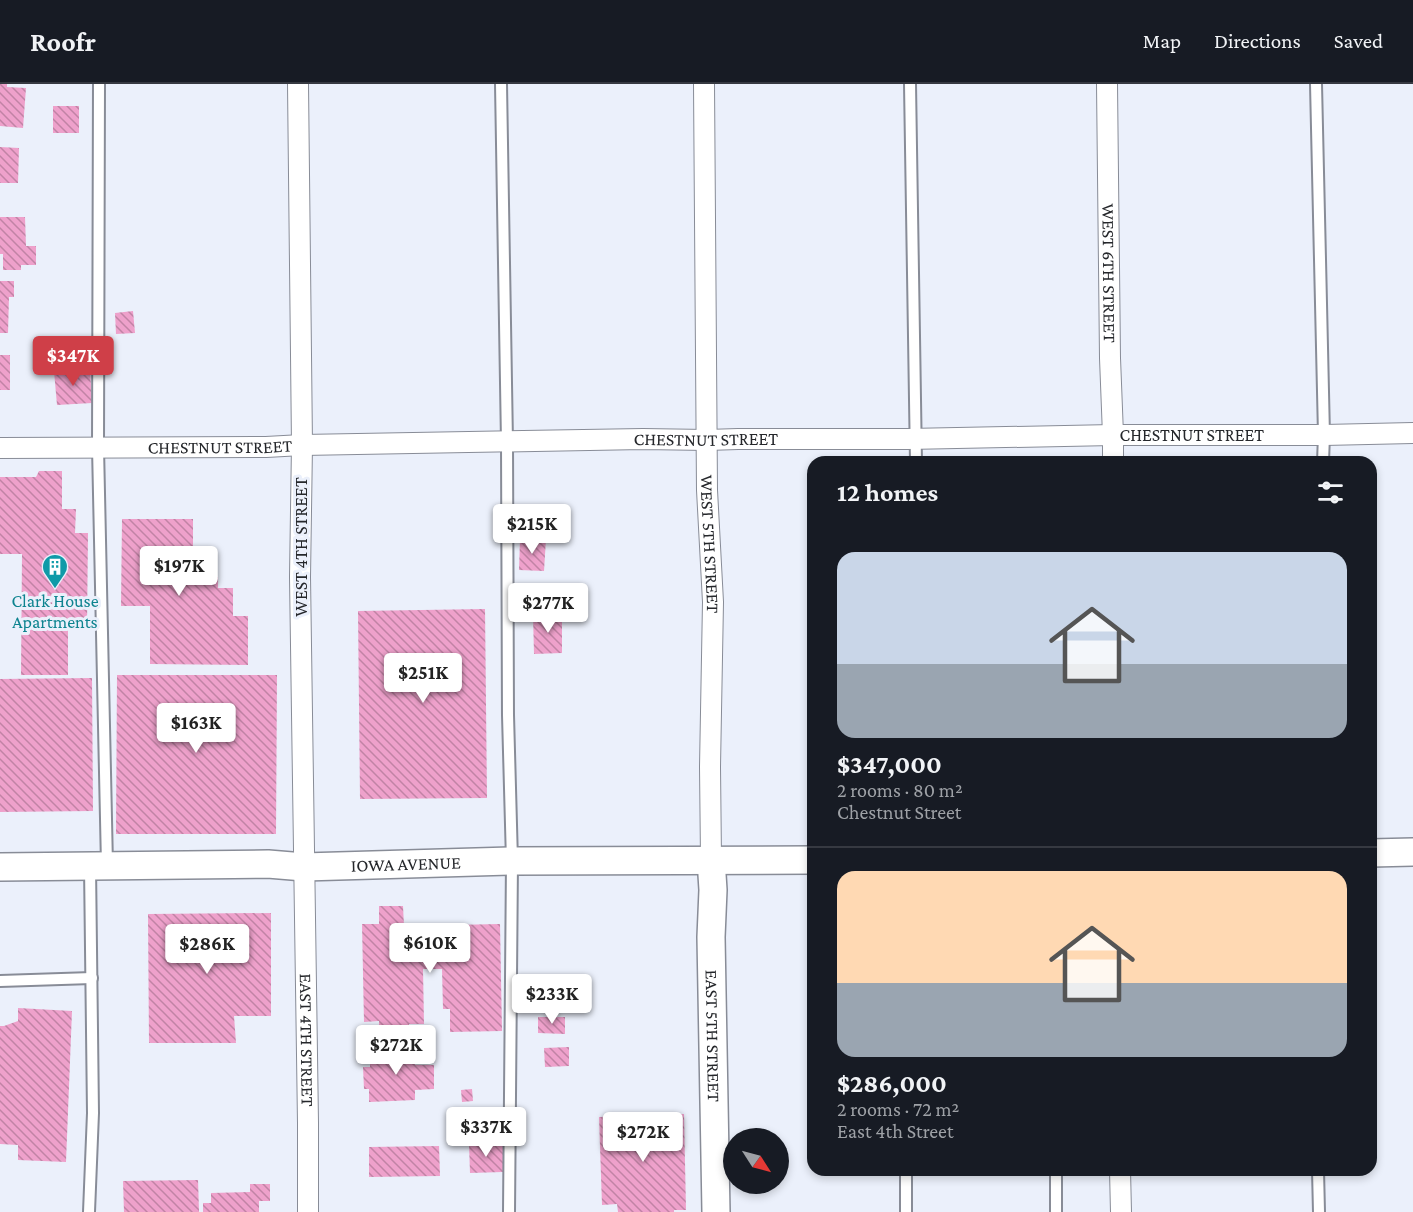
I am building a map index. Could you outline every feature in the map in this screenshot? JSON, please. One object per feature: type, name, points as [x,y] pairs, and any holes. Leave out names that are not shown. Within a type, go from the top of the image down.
[{"type":"street","name":"WEST 4TH STREET","points":[[298,84],[304,867]]},
{"type":"street","name":"WEST 5TH STREET","points":[[704,84],[707,490],[713,602],[711,860]]},
{"type":"street","name":"WEST 6TH STREET","points":[[1107,84],[1113,456]]},
{"type":"street","name":"CHESTNUT STREET","points":[[0,448],[266,447],[643,439],[707,441],[1413,433]]},
{"type":"street","points":[[1377,853],[1413,852]]},
{"type":"street","name":"EAST 5TH STREET","points":[[711,860],[716,1212]]},
{"type":"street","name":"IOWA AVENUE","points":[[0,867],[268,864],[304,867],[512,861],[807,860]]},
{"type":"street","name":"EAST 4TH STREET","points":[[304,867],[308,1212]]},
{"type":"street","points":[[1120,1176],[1121,1212]]},
{"type":"lane","points":[[89,1212],[93,1113],[92,978],[99,866],[99,84]]},
{"type":"lane","points":[[501,84],[507,442],[508,715],[512,861],[509,1212]]},
{"type":"lane","points":[[910,84],[916,456]]},
{"type":"lane","points":[[1316,84],[1323,456]]},
{"type":"lane","points":[[0,981],[92,978]]},
{"type":"lane","points":[[906,1176],[906,1212]]},
{"type":"lane","points":[[1056,1176],[1056,1212]]},
{"type":"lane","points":[[1318,1176],[1319,1212]]},
{"type":"building","points":[[0,84],[7,84],[7,87],[26,88],[23,128],[0,126]]},
{"type":"building","points":[[53,106],[79,106],[79,133],[53,133]]},
{"type":"building","points":[[0,147],[19,148],[18,183],[0,183]]},
{"type":"building","points":[[0,217],[25,217],[26,246],[36,246],[36,265],[21,265],[21,270],[3,270],[3,254],[0,254]]},
{"type":"building","points":[[0,281],[14,281],[14,297],[9,297],[8,333],[0,333]]},
{"type":"building","points":[[133,311],[135,333],[116,334],[115,313]]},
{"type":"building","points":[[0,355],[10,355],[10,390],[0,390]]},
{"type":"building","points":[[90,368],[92,403],[57,405],[54,371]]},
{"type":"building","name":"Clark House Apartments","points":[[39,471],[62,471],[62,509],[76,509],[75,533],[88,533],[87,626],[68,626],[68,675],[21,675],[22,554],[0,554],[0,477],[36,477]]},
{"type":"building","points":[[122,519],[193,519],[193,577],[218,577],[218,588],[233,588],[233,616],[248,616],[248,665],[150,664],[150,606],[121,606]]},
{"type":"building","points":[[520,539],[546,539],[544,571],[519,570]]},
{"type":"building","points":[[485,609],[487,798],[360,799],[358,611]]},
{"type":"building","points":[[533,614],[562,614],[562,653],[534,654]]},
{"type":"building","points":[[117,675],[277,675],[276,834],[116,834]]},
{"type":"building","points":[[92,678],[93,811],[0,812],[0,679]]},
{"type":"building","points":[[379,906],[403,906],[404,926],[500,924],[502,1031],[450,1032],[450,1009],[443,1009],[442,969],[423,969],[424,1024],[409,1024],[409,1042],[379,1042],[379,1021],[364,1022],[362,924],[379,924]]},
{"type":"building","points":[[271,913],[271,1016],[234,1016],[236,1043],[149,1043],[148,914]]},
{"type":"building","points":[[18,1008],[72,1011],[66,1162],[18,1160],[18,1145],[0,1144],[0,1026],[18,1021]]},
{"type":"building","points":[[538,1017],[565,1017],[565,1034],[538,1033]]},
{"type":"building","points":[[569,1047],[569,1066],[545,1067],[544,1048]]},
{"type":"building","points":[[415,1049],[415,1065],[434,1065],[434,1089],[415,1090],[415,1100],[369,1102],[369,1089],[364,1089],[363,1067],[370,1067],[370,1050]]},
{"type":"building","points":[[472,1089],[473,1101],[462,1102],[461,1090]]},
{"type":"building","points":[[684,1114],[686,1210],[618,1212],[617,1204],[602,1205],[599,1117]]},
{"type":"building","points":[[503,1143],[503,1172],[470,1173],[469,1144]]},
{"type":"building","points":[[439,1146],[440,1176],[369,1177],[369,1147]]},
{"type":"building","points":[[198,1180],[199,1212],[124,1212],[123,1181]]},
{"type":"building","points":[[250,1184],[270,1184],[270,1201],[259,1201],[259,1212],[203,1212],[203,1203],[211,1203],[211,1193],[250,1192]]},
{"type":"place","name":"Clark House Apartments","points":[[55,590]]}]
